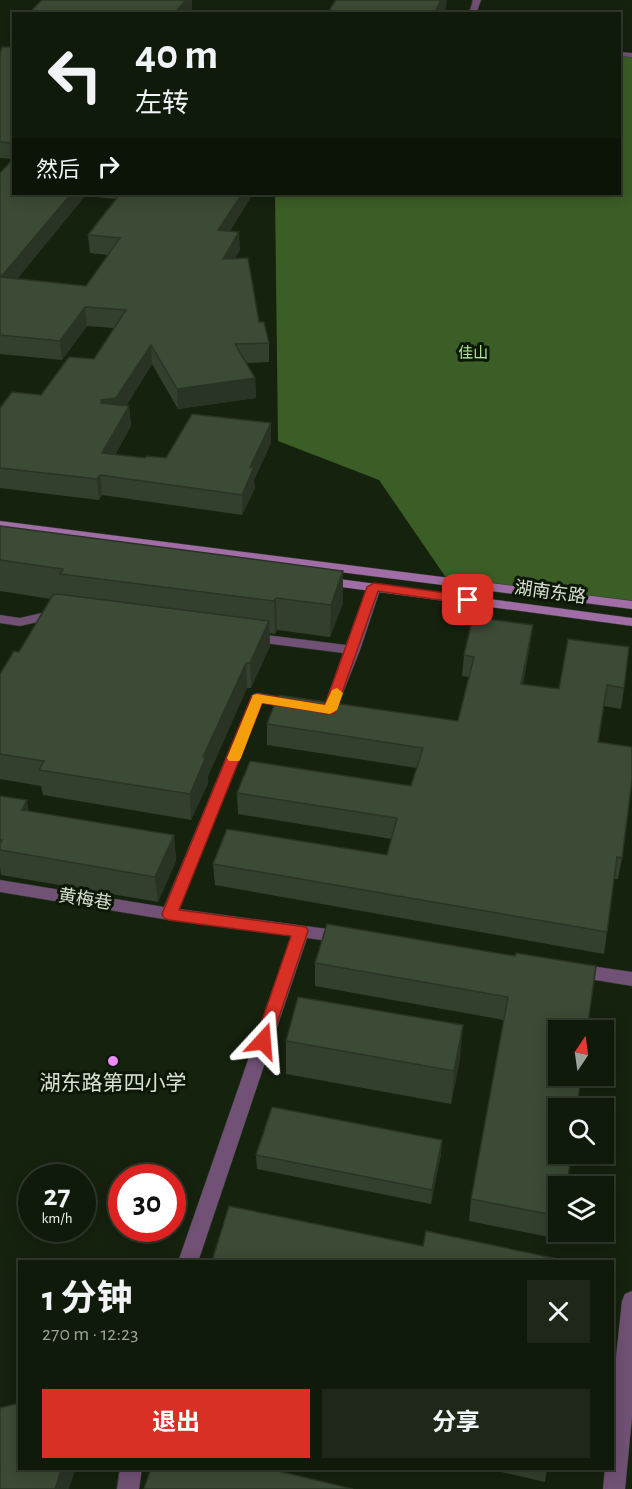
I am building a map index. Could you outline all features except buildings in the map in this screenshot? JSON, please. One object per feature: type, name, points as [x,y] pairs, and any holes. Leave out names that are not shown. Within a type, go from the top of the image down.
[{"type":"main road","points":[[0,525],[632,605]]},
{"type":"main road","points":[[0,537],[255,571]]},
{"type":"main road","name":"湖南东路","points":[[314,579],[632,622]]},
{"type":"street","points":[[169,914],[257,698],[330,710],[374,587]]},
{"type":"street","points":[[0,619],[20,622],[62,612],[73,614]]},
{"type":"street","points":[[236,635],[353,650]]},
{"type":"street","name":"黄梅巷","points":[[0,886],[169,914],[301,931]]},
{"type":"street","points":[[189,1260],[301,931],[360,940]]},
{"type":"street","points":[[561,969],[632,979]]},
{"type":"street","points":[[614,1489],[632,1302]]},
{"type":"street","points":[[128,1489],[131,1470]]},
{"type":"green space","name":"佳山","points":[[621,54],[632,55],[632,605],[449,582],[379,480],[278,441],[275,195],[621,195]]},
{"type":"slow traffic","points":[[234,758],[257,698],[330,710],[337,693]]},
{"type":"place","name":"湖东路第四小学","points":[[113,1061]]},
{"type":"route","points":[[263,1041],[301,931],[169,914],[257,698],[330,710],[374,587],[468,600]]}]
